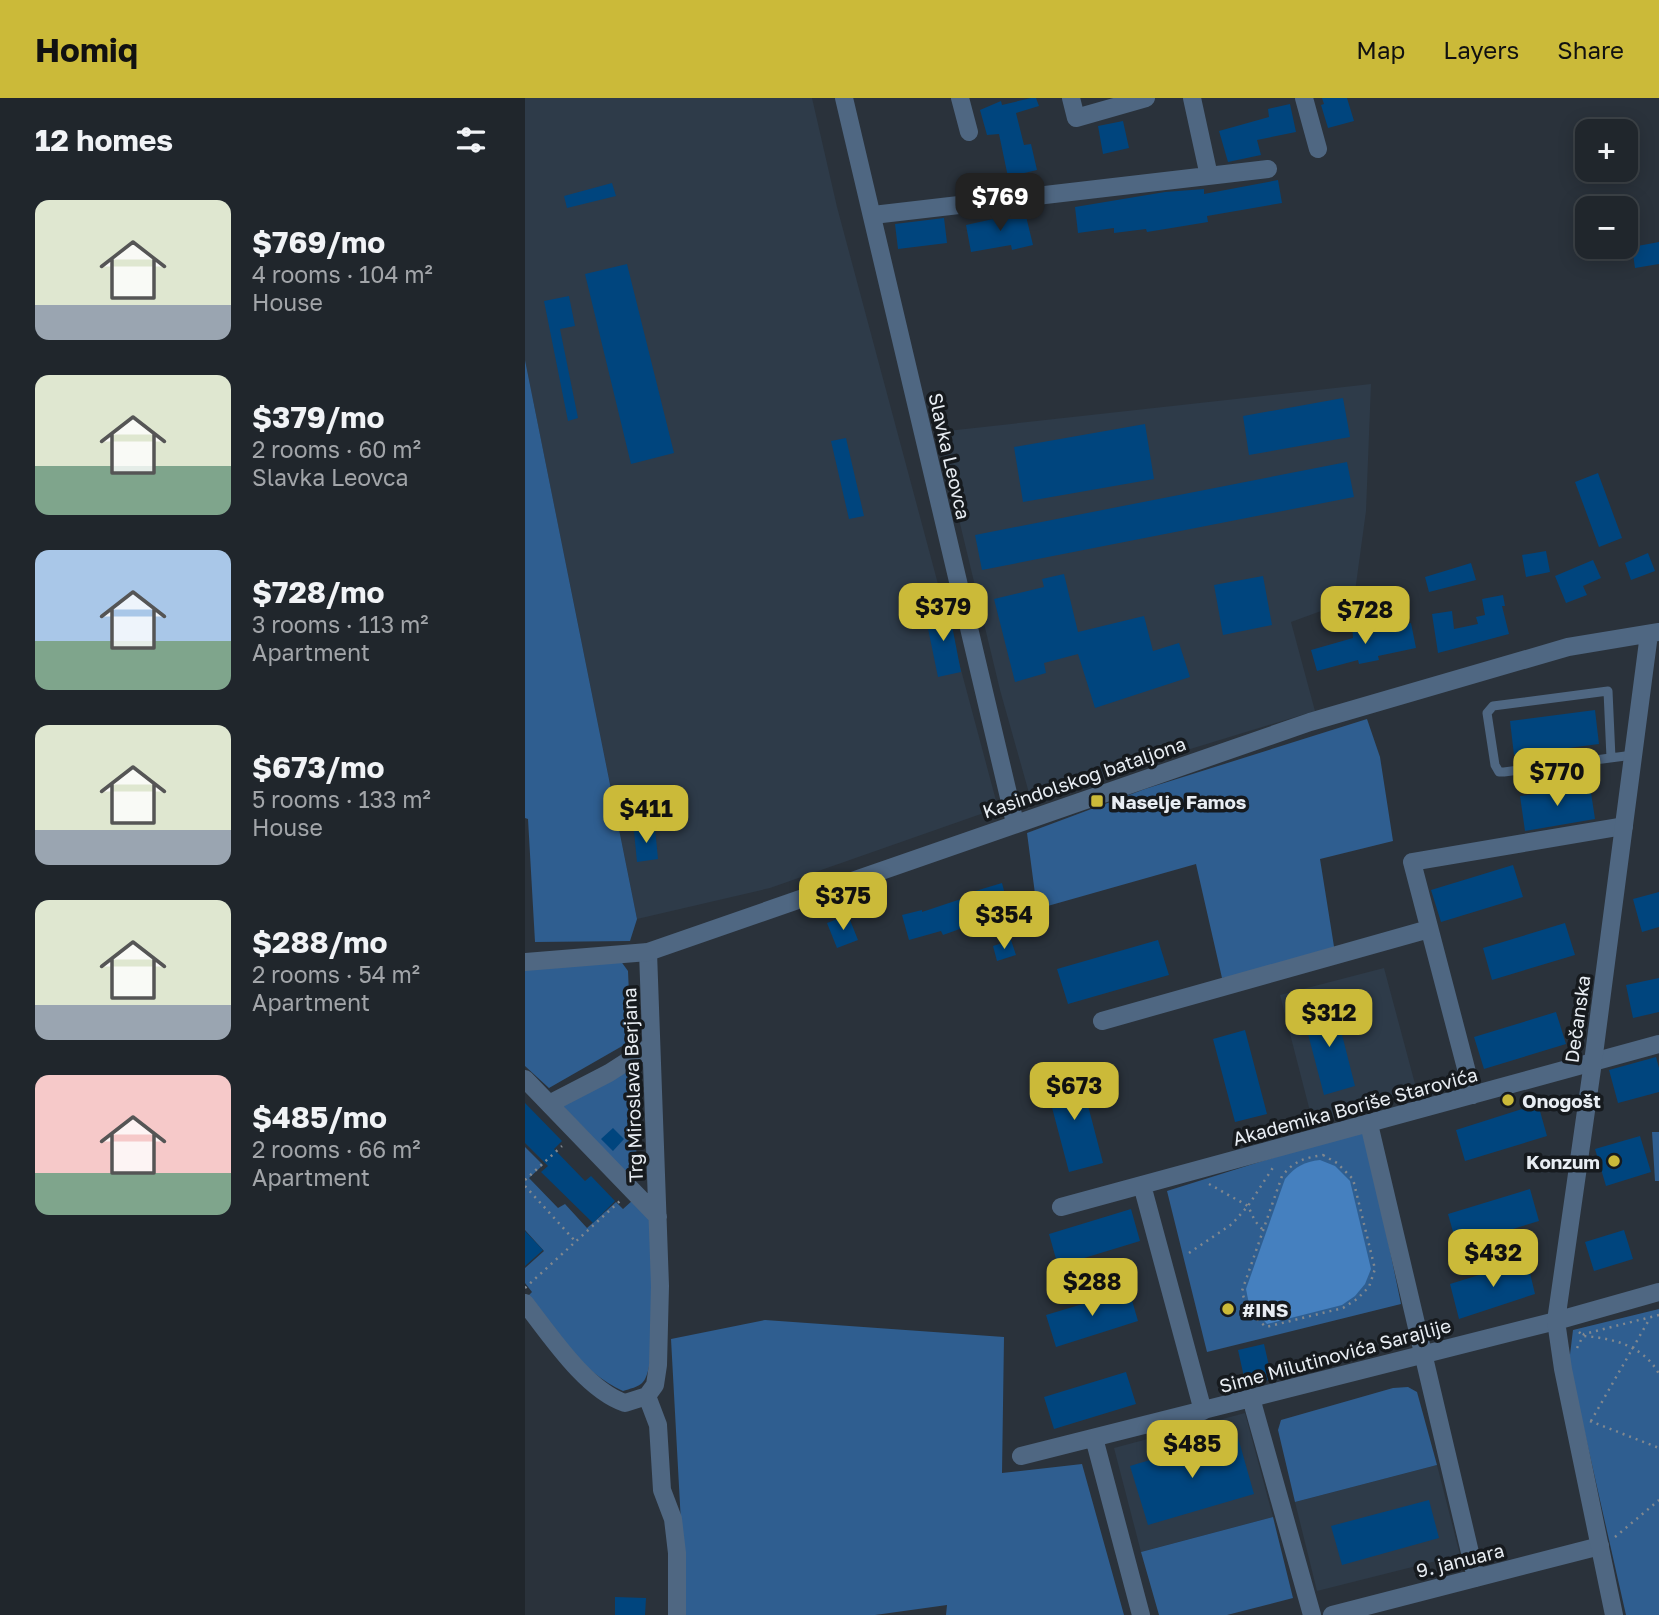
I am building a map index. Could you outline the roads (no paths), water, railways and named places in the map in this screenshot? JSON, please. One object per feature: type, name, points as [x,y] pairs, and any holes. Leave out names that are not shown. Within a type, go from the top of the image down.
[{"type":"street","name":"Slavka Leovca","points":[[843,98],[873,215],[986,709],[1015,823]]},
{"type":"street","points":[[960,98],[969,132]]},
{"type":"street","points":[[1071,98],[1076,118],[1146,98]]},
{"type":"street","points":[[1192,98],[1209,176]]},
{"type":"street","points":[[1304,98],[1318,149]]},
{"type":"street","points":[[873,215],[1268,169]]},
{"type":"street","name":"Kasindolskog bataljona","points":[[525,962],[648,952],[1310,722],[1568,647],[1654,633]]},
{"type":"street","name":"Dečanska","points":[[1614,1615],[1608,1547],[1566,1382],[1556,1321],[1633,755],[1654,633]]},
{"type":"street","points":[[1473,1096],[1412,862],[1624,826]]},
{"type":"street","points":[[1102,1021],[1429,929]]},
{"type":"street","name":"Trg Miroslava Berjana","points":[[647,1396],[655,1385],[658,1366],[660,1286],[648,952]]},
{"type":"street","name":"Akademika Boriše Starovića","points":[[1061,1207],[1659,1044]]},
{"type":"street","points":[[549,1104],[609,1073],[651,1046]]},
{"type":"street","name":"Trg Miroslava Berjana","points":[[525,1079],[658,1217]]},
{"type":"street","points":[[1369,1124],[1476,1578]]},
{"type":"street","points":[[1142,1185],[1203,1411]]},
{"type":"street","name":"Sime Milutinovića Sarajlije","points":[[1021,1456],[1556,1321],[1659,1292]]},
{"type":"street","points":[[525,1303],[563,1350],[603,1392],[625,1403],[647,1396],[658,1425],[662,1490],[673,1519],[677,1553],[677,1615]]},
{"type":"street","points":[[1251,1398],[1312,1615]]},
{"type":"street","points":[[1094,1438],[1141,1615]]},
{"type":"street","name":"9. januara","points":[[1332,1615],[1608,1547]]},
{"type":"lane","points":[[1611,758],[1608,691],[1493,706],[1487,713],[1495,765],[1499,772],[1611,758],[1633,755]]},
{"type":"place","name":"Naselje Famos","points":[[1097,801]]},
{"type":"place","name":"Onogošt","points":[[1508,1100]]},
{"type":"place","name":"Konzum","points":[[1614,1161]]},
{"type":"place","name":"#INS","points":[[1228,1309]]}]
